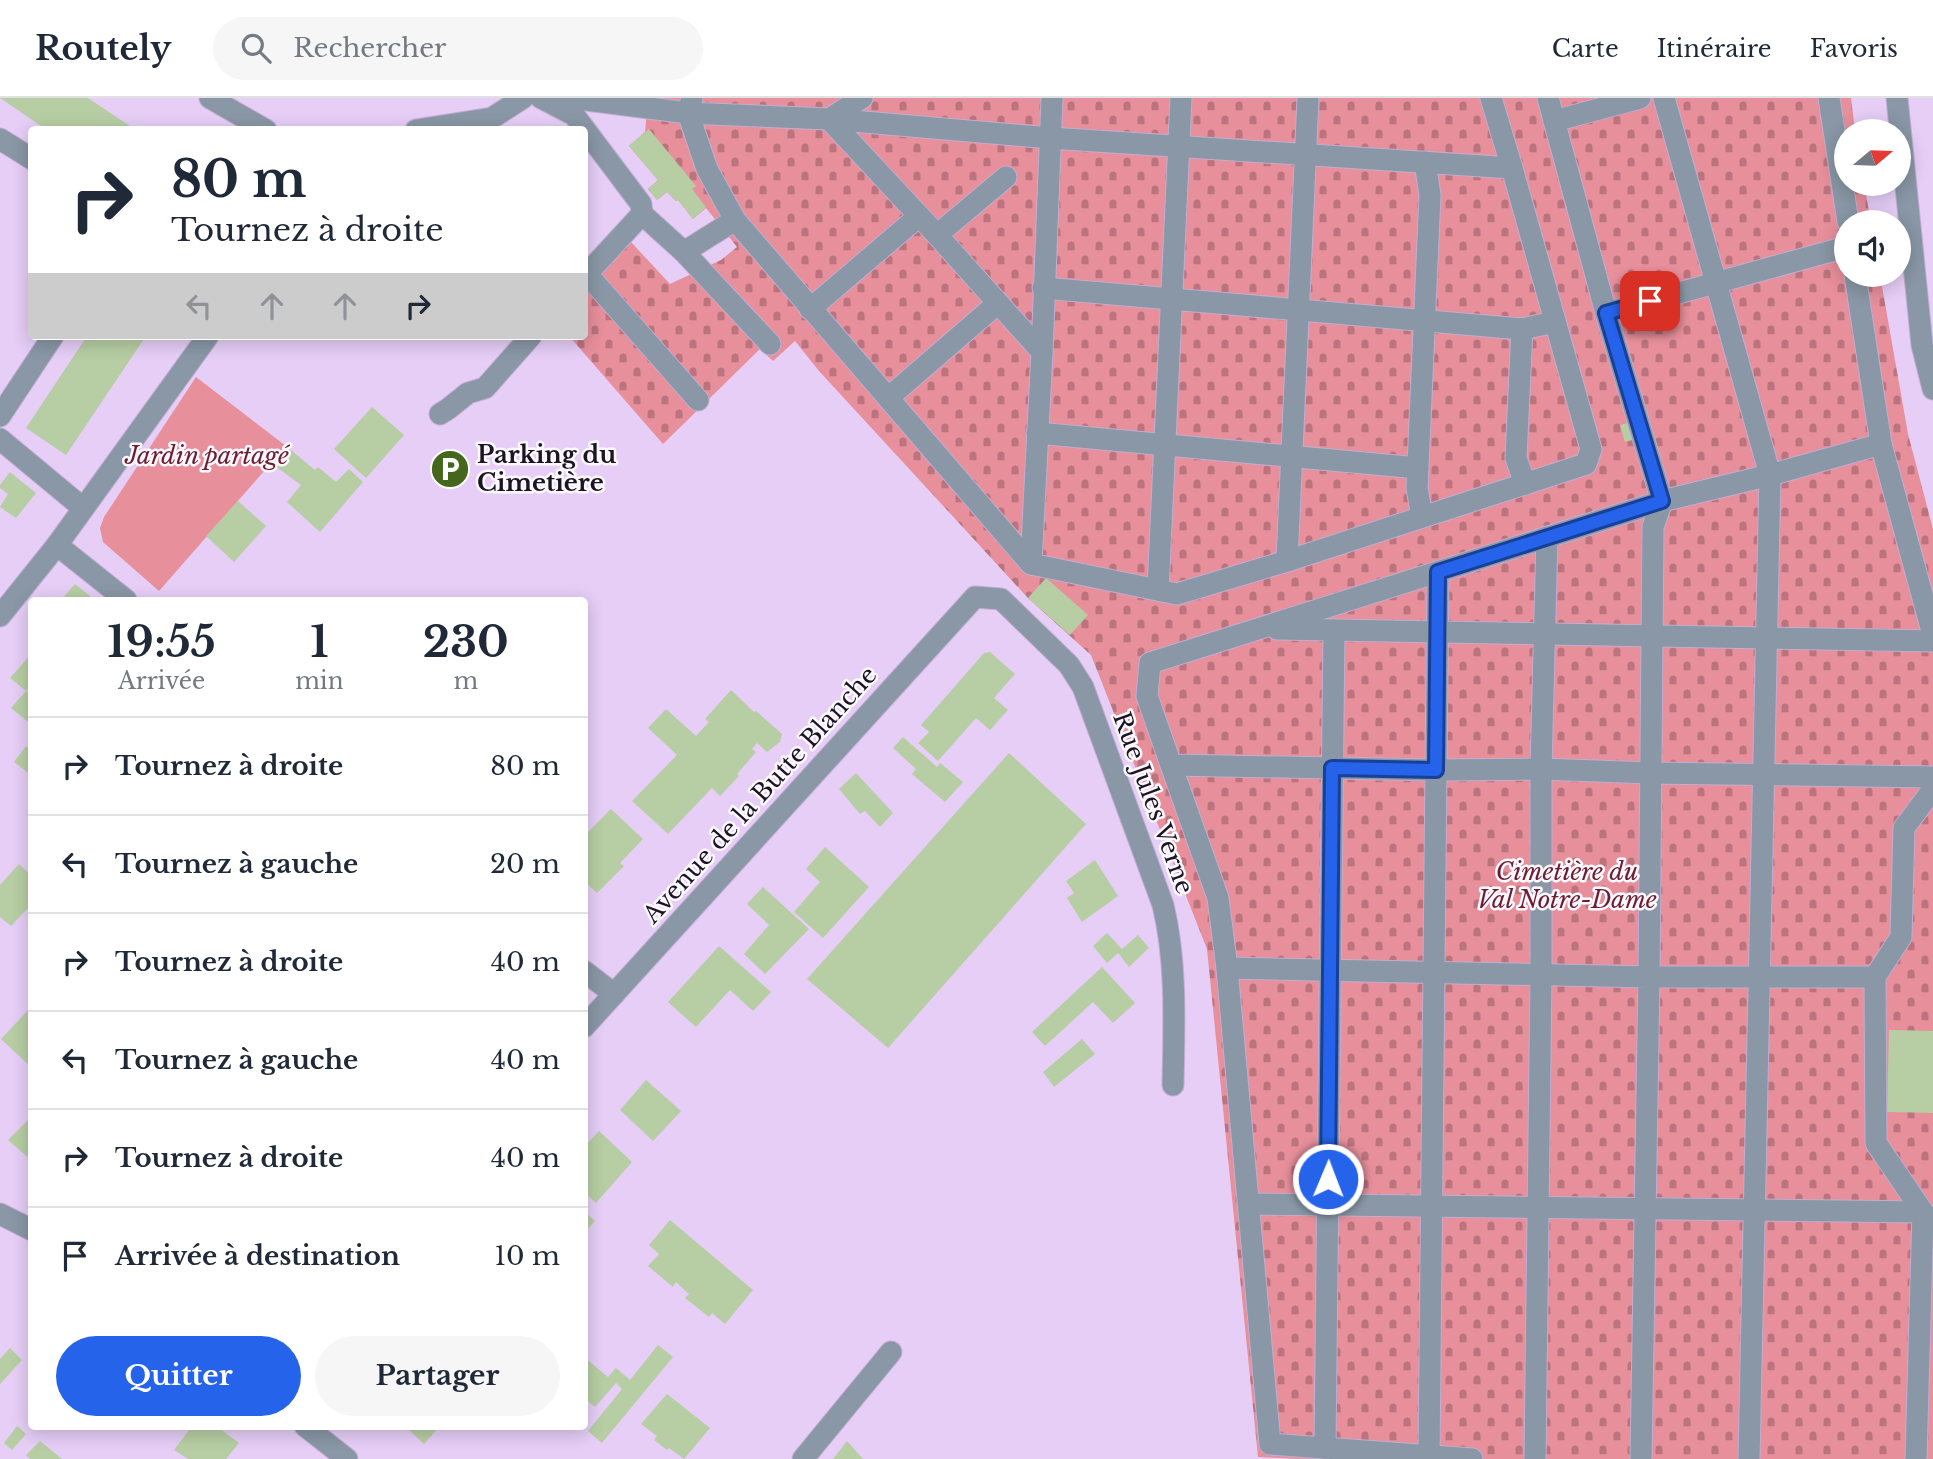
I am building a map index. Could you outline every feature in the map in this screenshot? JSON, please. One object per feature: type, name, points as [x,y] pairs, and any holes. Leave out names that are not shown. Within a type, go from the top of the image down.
[{"type":"street","points":[[210,98],[259,126]]},
{"type":"street","points":[[441,126],[492,118],[523,98]]},
{"type":"street","points":[[541,98],[574,115],[582,126]]},
{"type":"street","points":[[570,98],[690,105],[1049,138],[1512,168]]},
{"type":"street","points":[[829,118],[862,98]]},
{"type":"street","points":[[1031,564],[1052,98]]},
{"type":"street","points":[[1158,590],[1181,98]]},
{"type":"street","points":[[1287,561],[1308,98]]},
{"type":"street","points":[[690,105],[707,169],[734,220],[1031,564],[1177,594],[1586,464],[1591,449],[1492,98]]},
{"type":"street","points":[[1548,98],[1606,313],[1662,501],[1653,527],[1641,1459]]},
{"type":"street","points":[[1554,121],[1640,98]]},
{"type":"street","points":[[1664,98],[1770,475],[1749,1459]]},
{"type":"street","points":[[1829,98],[1845,210]]},
{"type":"street","points":[[1897,98],[1915,290],[1927,332],[1922,345],[1933,388]]},
{"type":"street","points":[[829,118],[1042,352]]},
{"type":"street","points":[[588,134],[641,204],[642,214],[684,252],[770,344]]},
{"type":"street","points":[[0,139],[28,156]]},
{"type":"street","points":[[1422,517],[1417,488],[1430,195],[1425,162]]},
{"type":"street","points":[[937,234],[1006,177]]},
{"type":"street","points":[[588,274],[642,214]]},
{"type":"street","points":[[810,309],[919,216]]},
{"type":"street","points":[[684,252],[734,220]]},
{"type":"street","points":[[1606,313],[1834,250]]},
{"type":"street","points":[[588,278],[698,400]]},
{"type":"street","points":[[1857,287],[1881,444],[1933,635]]},
{"type":"street","points":[[1044,288],[1522,329],[1555,321]]},
{"type":"street","points":[[888,398],[998,303]]},
{"type":"street","points":[[1522,329],[1516,458],[1525,484]]},
{"type":"street","points":[[0,416],[50,340]]},
{"type":"street","points":[[0,616],[57,545],[205,340]]},
{"type":"street","points":[[440,414],[468,393],[485,388],[527,340]]},
{"type":"street","points":[[1037,433],[1418,468]]},
{"type":"street","points":[[0,439],[83,508]]},
{"type":"street","points":[[1472,1459],[1270,1444],[1227,968],[1218,898],[1147,696],[1150,663],[1662,501],[1881,444]]},
{"type":"street","points":[[1535,1459],[1541,769],[1547,537]]},
{"type":"street","points":[[57,545],[122,597]]},
{"type":"street","points":[[1429,1456],[1438,572]]},
{"type":"street","name":"Avenue de la Butte Blanche","points":[[588,1023],[975,597]]},
{"type":"street","name":"Rue Jules Verne","points":[[975,597],[1002,599],[1069,665],[1083,687],[1163,905],[1169,930],[1174,1018],[1173,1085]]},
{"type":"street","points":[[1259,628],[1933,641]]},
{"type":"street","points":[[1325,1448],[1334,630]]},
{"type":"street","points":[[1171,765],[1933,777]]},
{"type":"street","points":[[1916,1459],[1923,1212],[1875,1143],[1875,977],[1901,937],[1904,828],[1933,789]]},
{"type":"street","points":[[1227,968],[1649,977],[1875,977]]},
{"type":"street","points":[[588,974],[614,995]]},
{"type":"street","points":[[1249,1204],[1923,1212]]},
{"type":"street","points":[[0,1214],[28,1228]]},
{"type":"street","points":[[803,1459],[891,1352]]},
{"type":"street","points":[[310,1430],[347,1459]]},
{"type":"green space","name":"Cimetière du Val Notre-Dame","points":[[648,98],[1851,98],[1854,119],[1834,119],[1834,196],[1866,196],[1869,210],[1834,210],[1834,287],[1882,287],[1908,434],[1933,529],[1933,1459],[1258,1457],[1207,949],[1091,655],[1028,598],[819,371],[795,341],[773,361],[760,349],[663,444],[572,340],[588,340],[588,289],[631,242],[670,284],[721,260],[737,247],[706,208],[693,219],[678,200],[667,192],[657,200],[648,189],[658,180],[629,146],[645,132]]},
{"type":"green space","name":"Jardin partagé","points":[[196,377],[286,446],[159,591],[103,542],[100,528],[104,517]]},
{"type":"building","points":[[0,98],[88,98],[130,126],[41,126]]},
{"type":"building","points":[[649,129],[696,186],[692,189],[706,207],[693,219],[678,200],[667,192],[657,200],[648,189],[658,180],[629,146]]},
{"type":"building","points":[[84,340],[143,340],[66,455],[26,428]]},
{"type":"building","points":[[372,407],[404,435],[366,478],[334,449]]},
{"type":"building","points":[[1632,422],[1636,439],[1625,442],[1620,425]]},
{"type":"building","points":[[286,446],[315,470],[318,467],[336,482],[349,469],[363,482],[320,532],[287,502],[301,485],[271,463]]},
{"type":"building","points":[[10,472],[36,493],[16,518],[0,507],[8,494],[0,485]]},
{"type":"building","points":[[238,501],[266,526],[234,562],[206,536]]},
{"type":"building","points":[[1046,578],[1088,615],[1070,635],[1028,598]]},
{"type":"building","points":[[75,584],[91,597],[64,597]]},
{"type":"building","points":[[990,652],[1015,674],[994,698],[1008,710],[990,730],[976,718],[938,761],[918,743],[929,732],[921,725],[984,653]]},
{"type":"building","points":[[28,658],[28,689],[26,691],[10,678]]},
{"type":"building","points":[[731,690],[782,734],[780,742],[767,752],[757,743],[752,749],[756,752],[720,796],[712,788],[668,834],[632,801],[677,755],[648,728],[666,709],[696,736],[709,722],[705,719]]},
{"type":"building","points":[[26,691],[28,692],[28,722],[11,708]]},
{"type":"building","points":[[903,737],[937,767],[940,763],[963,782],[945,802],[912,774],[916,769],[893,748]]},
{"type":"building","points":[[26,746],[28,747],[28,773],[14,762]]},
{"type":"building","points":[[1009,753],[1086,824],[888,1048],[807,979]]},
{"type":"building","points":[[856,773],[893,813],[880,827],[865,811],[860,814],[839,789]]},
{"type":"building","points":[[611,809],[643,839],[620,863],[624,866],[597,893],[588,885],[588,832]]},
{"type":"building","points":[[825,847],[869,887],[823,938],[794,912],[820,882],[806,869]]},
{"type":"building","points":[[1095,860],[1118,896],[1082,922],[1067,898],[1074,893],[1066,881]]},
{"type":"building","points":[[19,864],[28,872],[28,908],[11,926],[0,917],[0,885]]},
{"type":"building","points":[[763,887],[809,929],[765,974],[744,954],[769,925],[747,904]]},
{"type":"building","points":[[1107,933],[1122,949],[1138,935],[1149,948],[1129,967],[1118,953],[1107,963],[1093,946]]},
{"type":"building","points":[[719,946],[771,992],[753,1011],[730,990],[696,1027],[668,1002]]},
{"type":"building","points":[[1102,967],[1135,1003],[1113,1023],[1093,1002],[1045,1046],[1032,1032]]},
{"type":"building","points":[[28,1010],[28,1064],[1,1039]]},
{"type":"building","points":[[1889,1030],[1933,1031],[1933,1113],[1887,1112]]},
{"type":"building","points":[[1082,1039],[1095,1054],[1054,1087],[1043,1072]]},
{"type":"building","points":[[646,1080],[681,1111],[653,1141],[620,1110]]},
{"type":"building","points":[[28,1120],[28,1158],[8,1140]]},
{"type":"building","points":[[599,1131],[632,1162],[596,1203],[588,1196],[588,1143]]},
{"type":"building","points":[[588,1215],[595,1221],[588,1229]]},
{"type":"building","points":[[670,1220],[753,1290],[725,1324],[712,1313],[709,1317],[685,1298],[689,1294],[676,1282],[673,1287],[648,1266],[659,1254],[649,1245]]},
{"type":"building","points":[[658,1345],[673,1357],[602,1443],[588,1431],[622,1389],[616,1383],[595,1407],[588,1401],[588,1360],[608,1377],[616,1368],[630,1380]]},
{"type":"building","points":[[10,1348],[22,1360],[0,1384],[0,1359]]},
{"type":"building","points":[[667,1394],[710,1428],[684,1459],[654,1440],[657,1436],[641,1424]]},
{"type":"building","points":[[17,1426],[26,1434],[12,1450],[4,1443]]},
{"type":"building","points":[[189,1430],[221,1430],[239,1443],[226,1459],[188,1459],[174,1450]]},
{"type":"building","points":[[409,1430],[436,1430],[424,1444]]},
{"type":"building","points":[[40,1441],[62,1459],[30,1459],[26,1455]]},
{"type":"building","points":[[847,1441],[863,1459],[833,1459]]},
{"type":"place","name":"Parking du Cimetière","points":[[450,469]]},
{"type":"route","points":[[1328,1179],[1332,768],[1436,770],[1438,572],[1662,501],[1606,313],[1650,301]]}]
